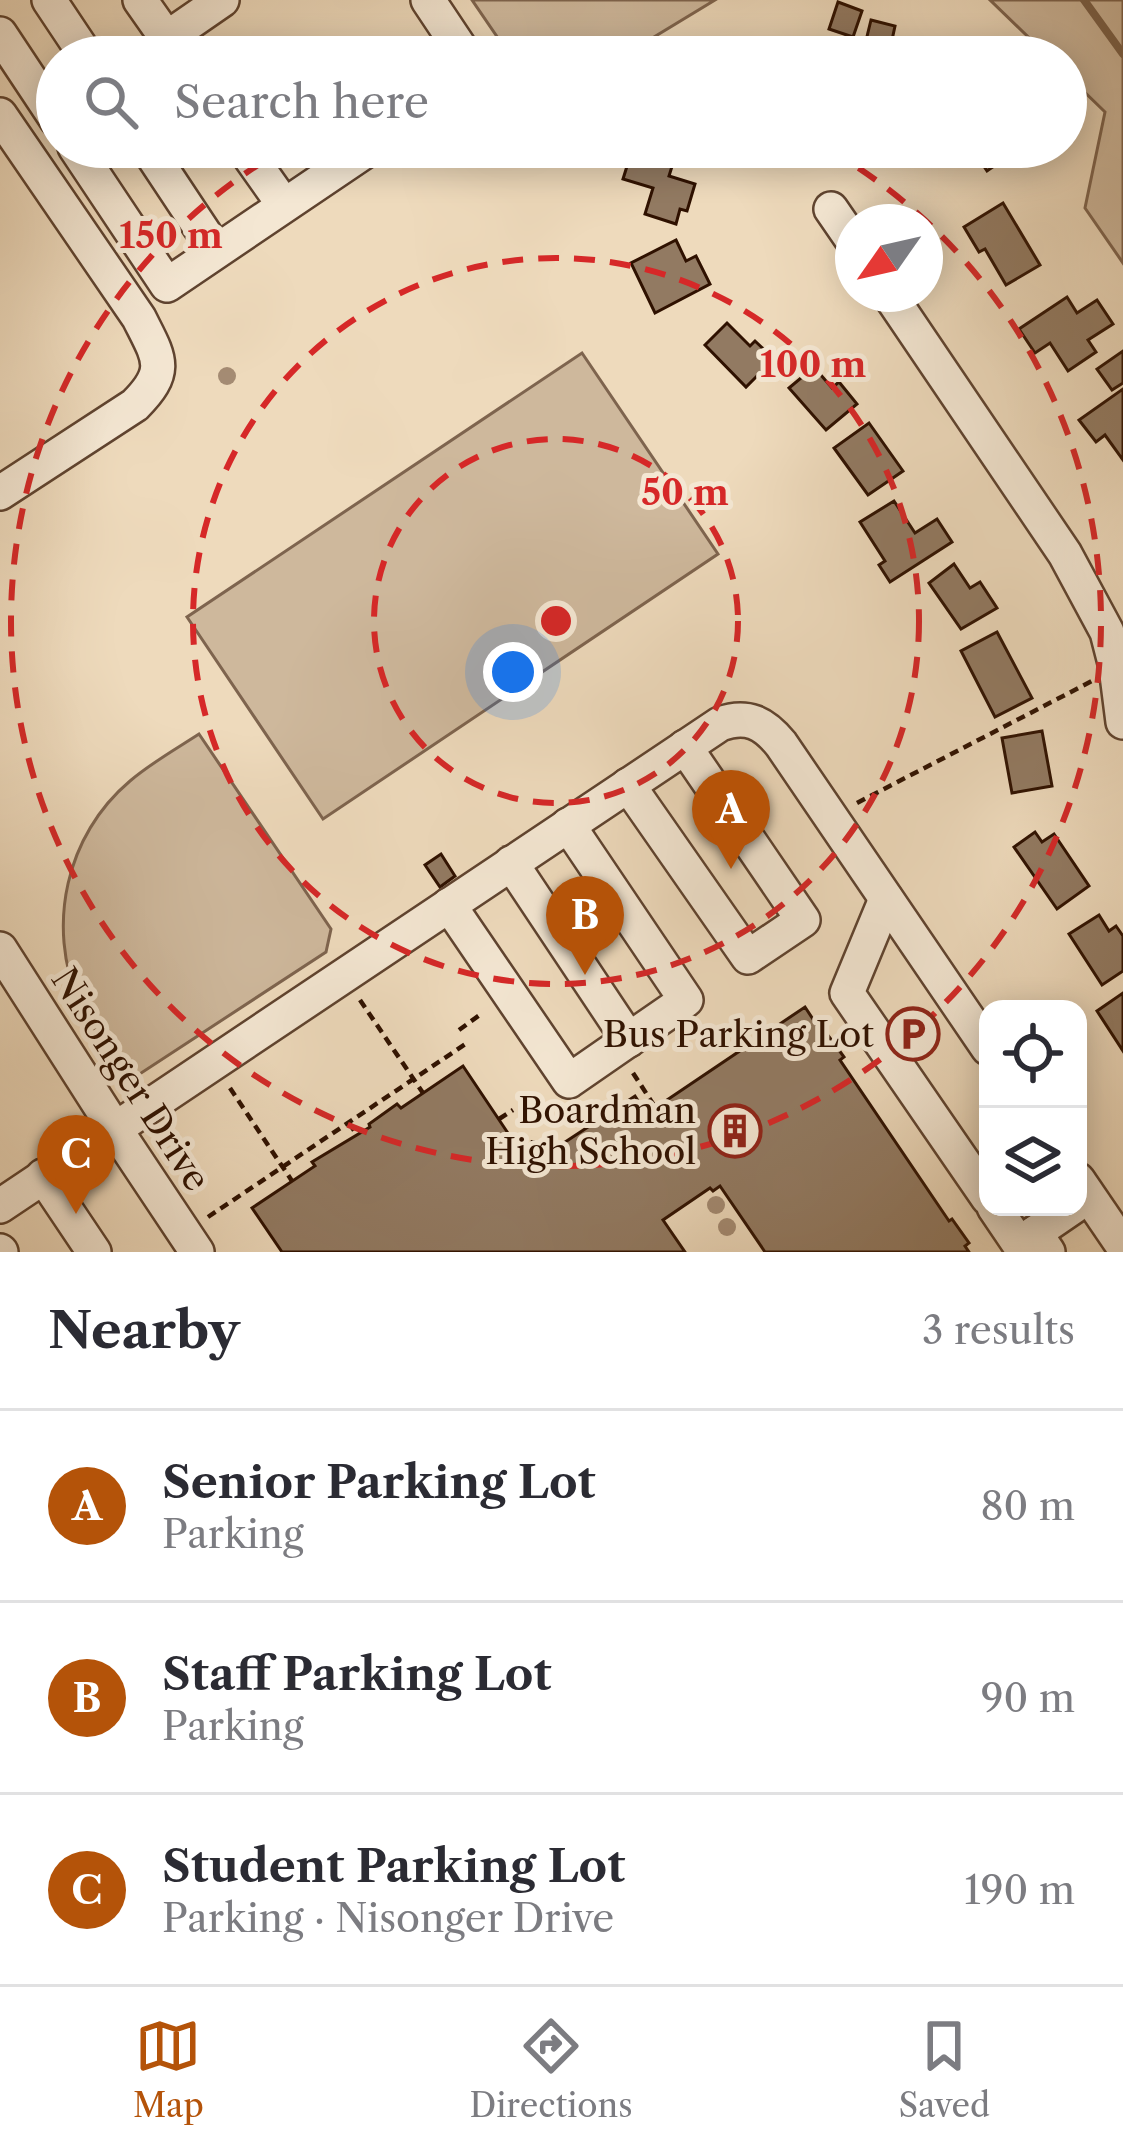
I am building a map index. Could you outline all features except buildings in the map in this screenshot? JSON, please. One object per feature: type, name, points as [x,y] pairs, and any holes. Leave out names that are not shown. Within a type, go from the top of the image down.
[{"type":"street","points":[[49,0],[73,36]]},
{"type":"street","points":[[140,0],[165,36]]},
{"type":"street","points":[[185,36],[222,0]]},
{"type":"street","points":[[428,0],[452,36]]},
{"type":"street","points":[[0,34],[36,88]]},
{"type":"street","points":[[0,116],[139,318],[154,348],[159,376],[135,405],[0,493]]},
{"type":"street","points":[[89,168],[166,285],[340,168]]},
{"type":"street","points":[[161,168],[216,251]]},
{"type":"street","points":[[258,168],[284,206]]},
{"type":"street","points":[[831,208],[835,214]]},
{"type":"street","points":[[901,312],[1115,630],[1123,722]]},
{"type":"street","points":[[0,1206],[734,718],[760,723],[781,744],[979,1035]]},
{"type":"street","points":[[628,785],[748,957],[803,920],[685,747]]},
{"type":"street","points":[[449,905],[569,1081],[631,1056],[686,1000],[568,825]]},
{"type":"street","points":[[512,863],[631,1056]]},
{"type":"street","points":[[886,899],[848,993],[979,1185]]},
{"type":"street","name":"Nisonger Drive","points":[[0,949],[115,1130],[196,1238]]},
{"type":"street","points":[[44,1176],[94,1252]]},
{"type":"street","points":[[1087,1206],[1123,1246]]},
{"type":"street","points":[[1000,1216],[1019,1244],[1042,1242],[1063,1216]]},
{"type":"path","points":[[831,817],[1101,678]]},
{"type":"path","points":[[344,976],[423,1093]]},
{"type":"path","points":[[459,1030],[481,1014]]},
{"type":"path","points":[[196,1238],[283,1167],[467,1043]]},
{"type":"path","points":[[631,1056],[659,1114]]},
{"type":"path","points":[[213,1064],[292,1181]]},
{"type":"path","points":[[499,1119],[512,1110]]},
{"type":"path","points":[[349,1123],[357,1136]]},
{"type":"path","points":[[533,1140],[543,1160]]},
{"type":"shaded area","points":[[472,0],[715,0],[656,36],[497,36]]},
{"type":"shaded area","points":[[990,0],[1123,0],[1123,263],[1085,208],[1105,112],[1087,94],[1087,36],[1027,36]]},
{"type":"shaded area","points":[[582,353],[718,554],[323,819],[187,617]]},
{"type":"shaded area","points":[[199,734],[331,929],[326,952],[129,1081],[84,1013],[69,973],[64,943],[68,883],[90,828],[108,803],[138,774]]},
{"type":"waterway","points":[[1084,0],[1123,54]]},
{"type":"place","name":"Senior Parking Lot","points":[[731,869]]},
{"type":"place","name":"Staff Parking Lot","points":[[585,975]]},
{"type":"place","name":"Bus Parking Lot","points":[[913,1034]]},
{"type":"place","name":"Boardman High School","points":[[735,1131]]},
{"type":"place","name":"Student Parking Lot","points":[[76,1214]]}]
